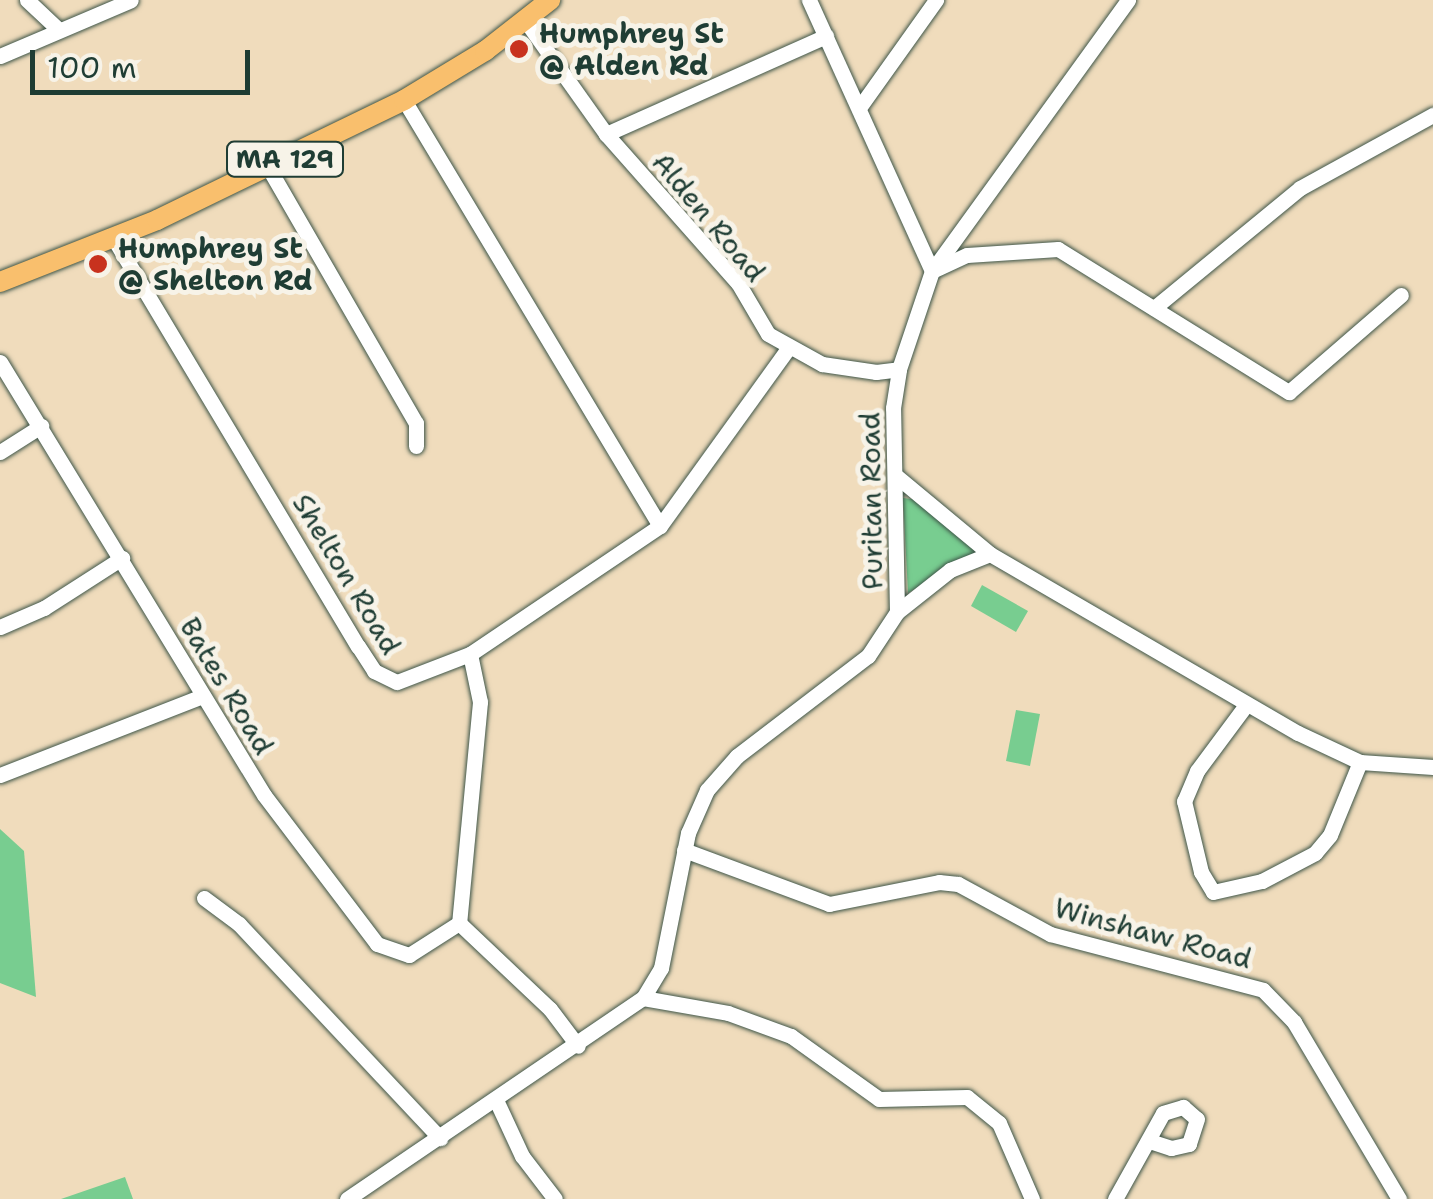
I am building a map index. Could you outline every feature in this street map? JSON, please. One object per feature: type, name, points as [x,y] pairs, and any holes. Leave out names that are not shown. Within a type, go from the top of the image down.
[{"type":"main road","name":"MA 129","points":[[0,282],[114,239],[404,100],[526,20],[548,1]]},
{"type":"street","points":[[26,0],[59,30]]},
{"type":"street","points":[[0,56],[131,0]]},
{"type":"street","points":[[809,0],[932,272],[967,255],[1058,249],[1272,385],[1297,388],[1401,295]]},
{"type":"street","points":[[859,108],[936,0]]},
{"type":"street","name":"Puritan Road","points":[[347,1199],[578,1046],[643,998],[661,968],[684,850],[720,772],[868,656],[897,612],[895,475],[899,368],[932,272],[1128,0]]},
{"type":"street","name":"Alden Road","points":[[526,20],[606,134],[701,240],[787,350]]},
{"type":"street","points":[[606,134],[826,36]]},
{"type":"street","points":[[404,100],[660,526]]},
{"type":"street","points":[[1154,308],[1300,188],[1433,114]]},
{"type":"street","points":[[268,167],[416,423],[416,446]]},
{"type":"street","name":"Shelton Road","points":[[114,239],[374,672],[407,682],[470,654],[660,526],[787,350]]},
{"type":"street","points":[[787,350],[852,370],[899,368]]},
{"type":"street","name":"Bates Road","points":[[0,362],[295,841],[377,944],[408,955],[458,924]]},
{"type":"street","points":[[0,452],[41,426]]},
{"type":"street","points":[[895,475],[990,554],[1246,705],[1360,762],[1433,767]]},
{"type":"street","points":[[897,612],[950,570],[990,554]]},
{"type":"street","points":[[0,627],[44,608],[122,558]]},
{"type":"street","points":[[470,654],[480,702],[458,924],[550,1008],[578,1046]]},
{"type":"street","points":[[0,775],[203,696]]},
{"type":"street","points":[[1246,705],[1197,771],[1184,802],[1201,872],[1213,892],[1262,880],[1315,853],[1330,836],[1360,762]]},
{"type":"street","name":"Winshaw Road","points":[[684,850],[829,904],[939,882],[958,884],[1050,934],[1263,990],[1294,1022],[1398,1199]]},
{"type":"street","points":[[204,898],[239,924],[440,1138]]},
{"type":"street","points":[[643,998],[728,1013],[790,1036],[879,1099],[967,1097],[999,1123],[1029,1192],[1012,1199]]},
{"type":"street","points":[[496,1100],[522,1156],[555,1199]]},
{"type":"street","points":[[1114,1199],[1149,1140]]},
{"type":"green space","points":[[903,498],[920,500],[979,551],[908,593]]},
{"type":"green space","points":[[982,585],[1028,611],[1016,632],[971,606]]},
{"type":"green space","points":[[1016,710],[1040,714],[1030,766],[1006,761]]},
{"type":"green space","points":[[0,829],[24,851],[36,997],[0,983]]},
{"type":"green space","points":[[125,1177],[133,1199],[61,1199]]},
{"type":"place","name":"Humphrey St @ Alden Rd","points":[[519,49]]},
{"type":"place","name":"Humphrey St @ Shelton Rd","points":[[98,264]]}]
